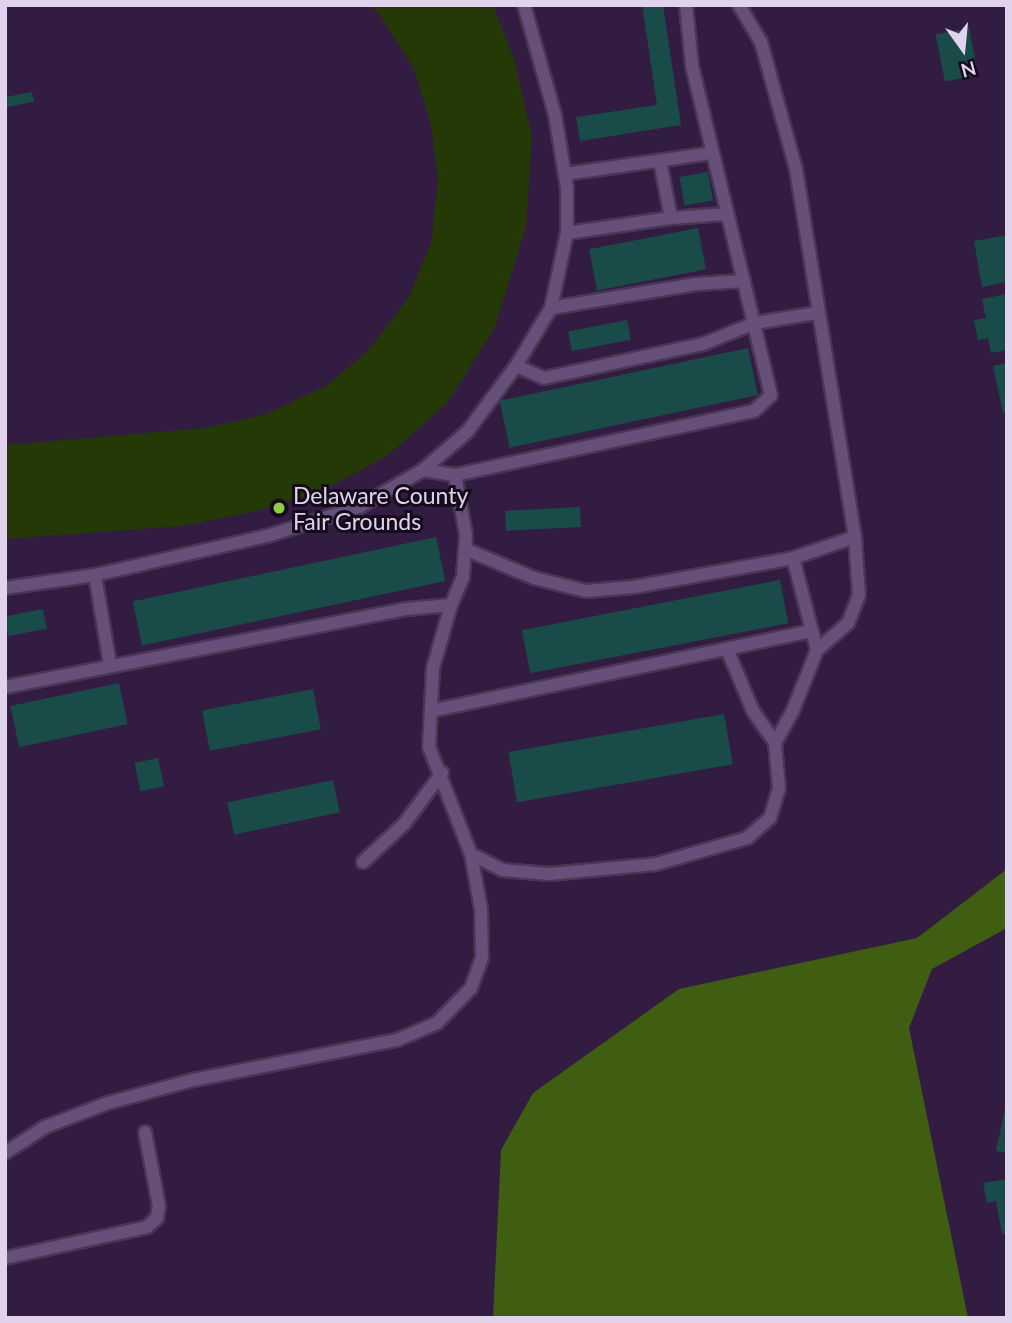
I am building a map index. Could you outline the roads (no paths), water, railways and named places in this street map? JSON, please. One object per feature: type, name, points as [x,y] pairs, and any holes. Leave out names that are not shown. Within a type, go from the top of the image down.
[{"type":"lane","points":[[5,588],[95,575],[267,536],[359,507],[424,470],[467,432],[516,366],[551,308],[567,233],[565,174],[555,115],[524,5]]},
{"type":"lane","points":[[424,470],[455,474],[754,411],[771,396],[692,65],[686,5]]},
{"type":"lane","points":[[739,5],[761,42],[796,169],[855,537],[859,595],[848,623],[817,650],[793,710],[775,743]]},
{"type":"lane","points":[[565,174],[712,153]]},
{"type":"lane","points":[[660,160],[671,218]]},
{"type":"lane","points":[[567,233],[671,218],[726,214]]},
{"type":"lane","points":[[551,308],[696,284],[744,281]]},
{"type":"lane","points":[[516,366],[544,378],[703,344],[755,323],[817,313]]},
{"type":"lane","points":[[5,1153],[46,1127],[108,1103],[193,1080],[397,1040],[437,1023],[471,988],[482,957],[481,909],[471,854],[442,773],[429,747],[433,668],[451,605],[463,577],[466,535],[455,474]]},
{"type":"lane","points":[[465,549],[534,579],[586,591],[634,587],[793,558],[855,537]]},
{"type":"lane","points":[[793,558],[817,650]]},
{"type":"lane","points":[[95,575],[110,666]]},
{"type":"lane","points":[[5,687],[406,608],[451,605]]},
{"type":"lane","points":[[431,711],[811,631]]},
{"type":"lane","points":[[471,854],[502,870],[549,874],[656,863],[747,838],[770,818],[779,788],[775,743],[753,711],[727,649]]},
{"type":"lane","points":[[363,862],[404,824],[442,773]]},
{"type":"lane","points":[[5,1258],[147,1227],[157,1218],[159,1206],[145,1132]]},
{"type":"place","name":"Delaware County Fair Grounds","points":[[279,508]]}]
